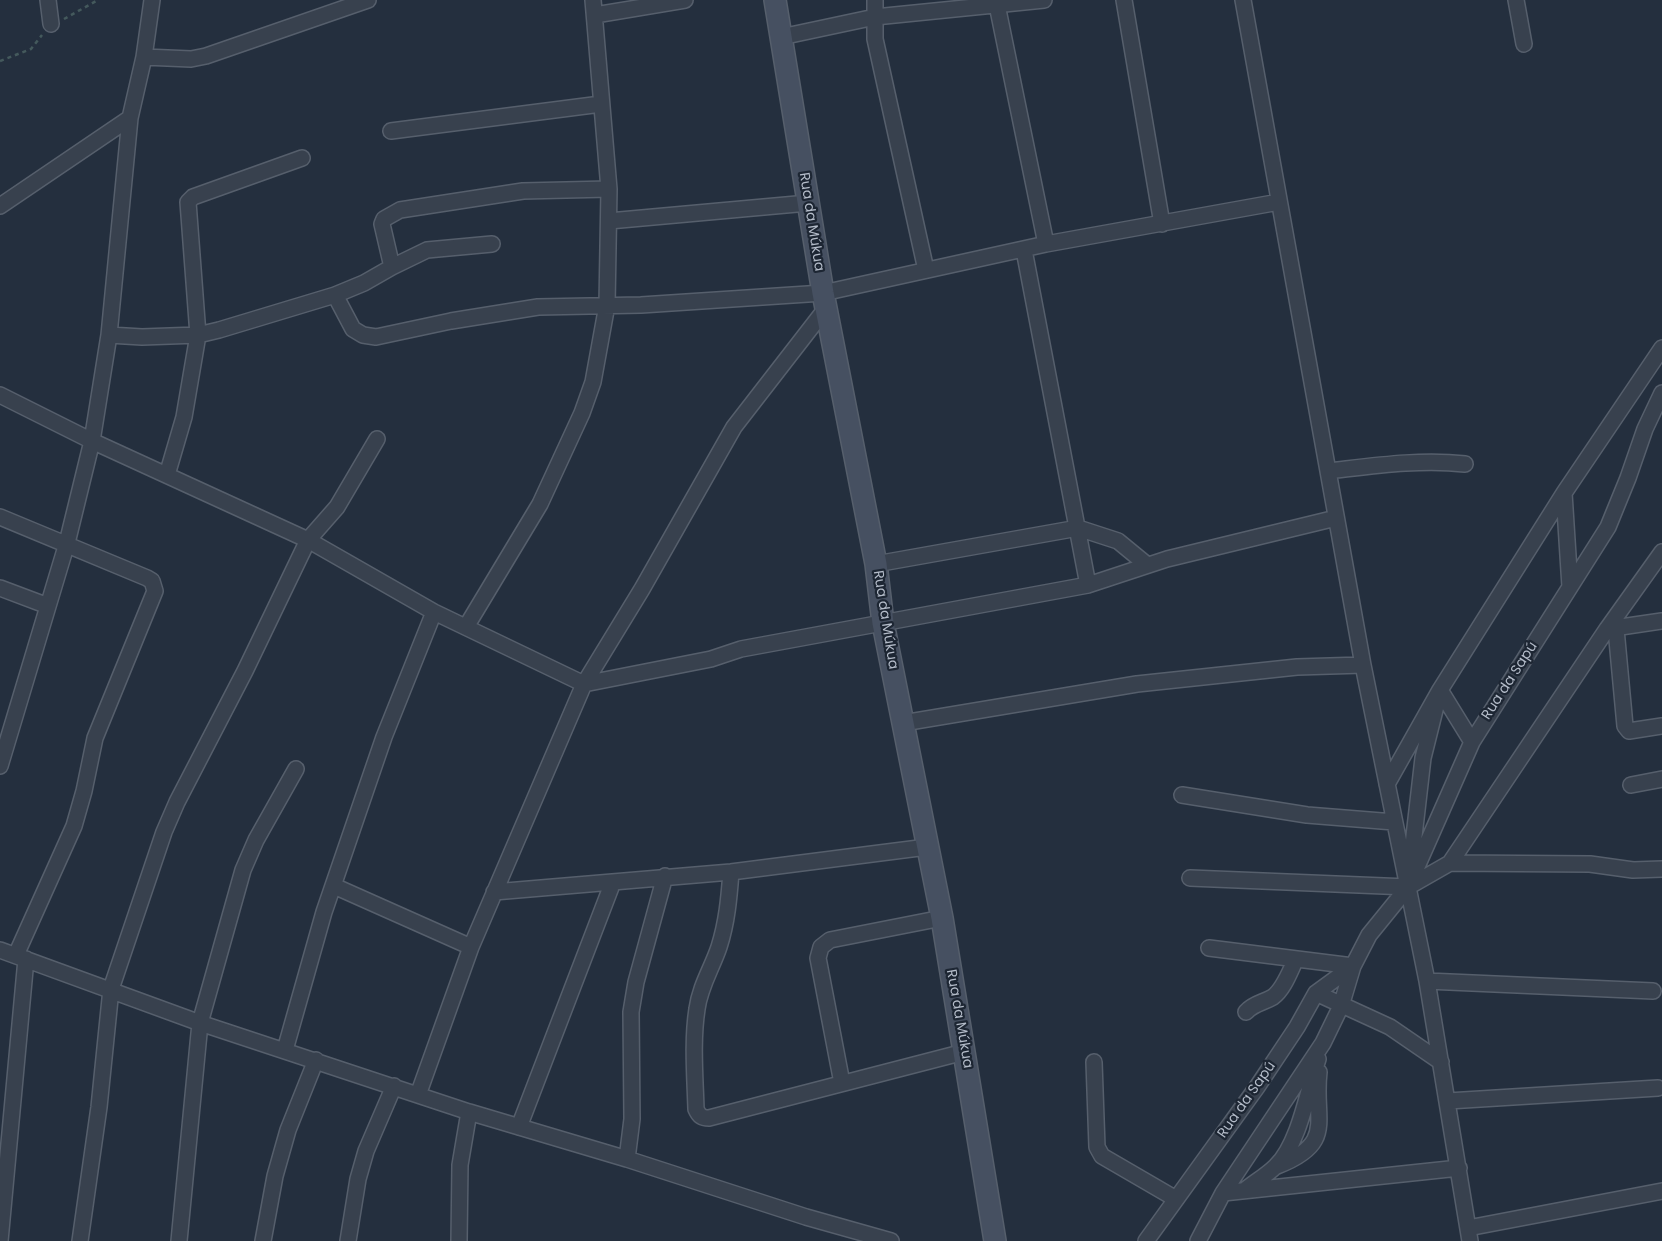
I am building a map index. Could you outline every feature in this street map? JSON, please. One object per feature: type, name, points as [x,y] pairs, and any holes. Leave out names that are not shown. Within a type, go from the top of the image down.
[{"type":"street","points":[[48,0],[51,24]]},
{"type":"street","points":[[0,766],[7,717],[48,606],[67,543],[92,441],[109,335],[130,118],[144,57],[152,0]]},
{"type":"street","points":[[144,57],[191,59],[206,56],[368,0]]},
{"type":"street","points":[[466,627],[540,504],[574,431],[593,382],[607,305],[609,221],[609,190],[594,8],[685,0]]},
{"type":"street","name":"Rua da Múkua","points":[[775,0],[825,300],[876,564],[883,623],[942,918],[995,1241]]},
{"type":"street","points":[[875,0],[875,39],[926,270]]},
{"type":"street","points":[[781,37],[876,17],[996,2],[1044,0]]},
{"type":"street","points":[[1124,0],[1162,224]]},
{"type":"street","points":[[1243,0],[1336,518],[1394,822],[1427,981],[1469,1235],[1662,1192]]},
{"type":"street","points":[[1516,0],[1524,44]]},
{"type":"street","points":[[996,2],[1046,244]]},
{"type":"street","points":[[391,131],[602,104]]},
{"type":"street","points":[[0,206],[130,118]]},
{"type":"street","points":[[167,475],[184,417],[198,335],[188,206],[190,199],[302,158]]},
{"type":"street","points":[[392,267],[382,224],[384,219],[400,210],[523,191],[609,190]]},
{"type":"street","points":[[335,295],[353,329],[363,335],[376,337],[450,321],[538,308],[825,300],[926,270],[1046,244],[1279,202]]},
{"type":"street","points":[[609,221],[808,203]]},
{"type":"street","points":[[109,335],[142,337],[198,335],[335,295],[364,283],[427,250],[492,244]]},
{"type":"street","points":[[1024,250],[1088,585]]},
{"type":"street","points":[[418,1095],[471,947],[584,684],[642,589],[734,427],[825,300]]},
{"type":"street","points":[[1387,784],[1440,690],[1564,493],[1662,348]]},
{"type":"street","name":"Rua da Sapú","points":[[1198,1241],[1223,1193],[1323,1043],[1341,1006],[1353,966],[1369,935],[1408,887],[1472,742],[1608,527],[1662,384]]},
{"type":"street","points":[[0,395],[92,441],[308,540],[434,612],[584,684],[711,660],[740,649],[1088,585],[1146,564],[1336,518]]},
{"type":"street","points":[[80,1241],[100,1107],[111,989],[154,860],[176,802],[245,671],[308,540],[337,507],[377,439]]},
{"type":"street","points":[[1328,471],[1397,463],[1465,464]]},
{"type":"street","points":[[1564,493],[1570,587]]},
{"type":"street","points":[[0,517],[67,543],[147,578],[152,582],[154,592],[94,738],[84,791],[74,826],[21,957],[0,1241]]},
{"type":"street","points":[[876,564],[1078,528],[1118,541],[1146,564]]},
{"type":"street","points":[[1190,878],[1408,887],[1450,863],[1662,552]]},
{"type":"street","points":[[0,588],[48,606]]},
{"type":"street","points":[[285,1050],[324,912],[384,737],[434,612]]},
{"type":"street","points":[[1611,629],[1662,621]]},
{"type":"street","points":[[1611,629],[1625,726],[1629,731],[1662,726]]},
{"type":"street","points":[[903,723],[1137,684],[1296,667],[1364,665]]},
{"type":"street","points":[[1440,690],[1472,742]]},
{"type":"street","points":[[1408,887],[1423,758],[1440,690]]},
{"type":"street","points":[[179,1241],[200,1023],[243,870],[256,840],[296,769]]},
{"type":"street","points":[[1631,785],[1662,778]]},
{"type":"street","points":[[1182,795],[1307,814],[1394,822]]},
{"type":"street","points":[[494,892],[665,876],[731,872],[927,847]]},
{"type":"street","points":[[1450,863],[1590,864],[1632,870],[1662,869]]},
{"type":"street","points":[[731,872],[726,923],[702,986],[696,1009],[695,1047],[698,1114],[703,1118],[964,1052]]},
{"type":"street","points":[[627,1159],[632,1119],[632,1012],[636,982],[665,876]]},
{"type":"street","points":[[519,1127],[613,882]]},
{"type":"street","points":[[334,886],[471,947]]},
{"type":"street","points":[[842,1083],[818,958],[821,947],[830,940],[942,918]]},
{"type":"street","points":[[1209,948],[1353,966]]},
{"type":"street","points":[[0,950],[200,1023],[469,1112],[627,1159],[806,1217],[891,1241]]},
{"type":"street","points":[[1246,1012],[1253,1004],[1272,997],[1280,990],[1296,959]]},
{"type":"street","name":"Rua da Sapú","points":[[1146,1241],[1257,1087],[1297,1027],[1316,993],[1353,966]]},
{"type":"street","points":[[1427,981],[1653,991]]},
{"type":"street","points":[[1316,993],[1390,1027],[1441,1062]]},
{"type":"street","points":[[1277,1166],[1294,1136],[1323,1043]]},
{"type":"street","points":[[1244,1191],[1277,1166],[1296,1158],[1312,1144],[1318,1133],[1320,1119],[1318,1081],[1323,1043]]},
{"type":"street","points":[[263,1241],[275,1176],[288,1130],[316,1060]]},
{"type":"street","points":[[1094,1062],[1097,1147],[1102,1156],[1176,1199]]},
{"type":"street","points":[[348,1241],[358,1179],[366,1151],[394,1086]]},
{"type":"street","points":[[1448,1101],[1658,1088]]},
{"type":"street","points":[[459,1241],[460,1165],[469,1112]]},
{"type":"street","points":[[1223,1193],[1458,1168]]}]
